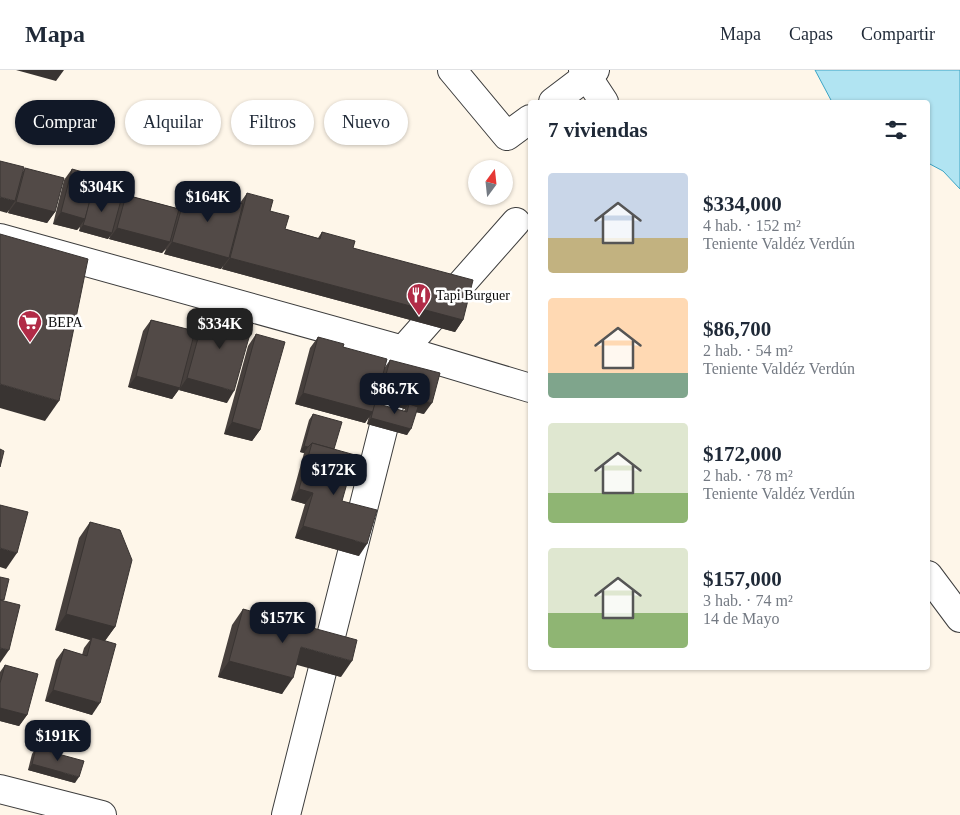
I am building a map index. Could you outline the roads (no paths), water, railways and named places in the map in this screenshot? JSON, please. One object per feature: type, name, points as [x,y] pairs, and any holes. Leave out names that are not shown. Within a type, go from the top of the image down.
[{"type":"street","points":[[452,70],[507,136],[528,120]]},
{"type":"street","points":[[555,100],[588,72],[603,100]]},
{"type":"street","points":[[286,815],[403,350],[516,222]]},
{"type":"street","points":[[0,238],[403,350],[528,387]]},
{"type":"street","points":[[930,578],[960,618]]},
{"type":"street","points":[[0,789],[102,815]]},
{"type":"water","points":[[815,70],[960,70],[960,189],[943,171],[930,164],[930,100],[831,100]]},
{"type":"place","name":"Tapi Burguer","points":[[419,316]]},
{"type":"place","name":"BEPA","points":[[30,343]]}]
